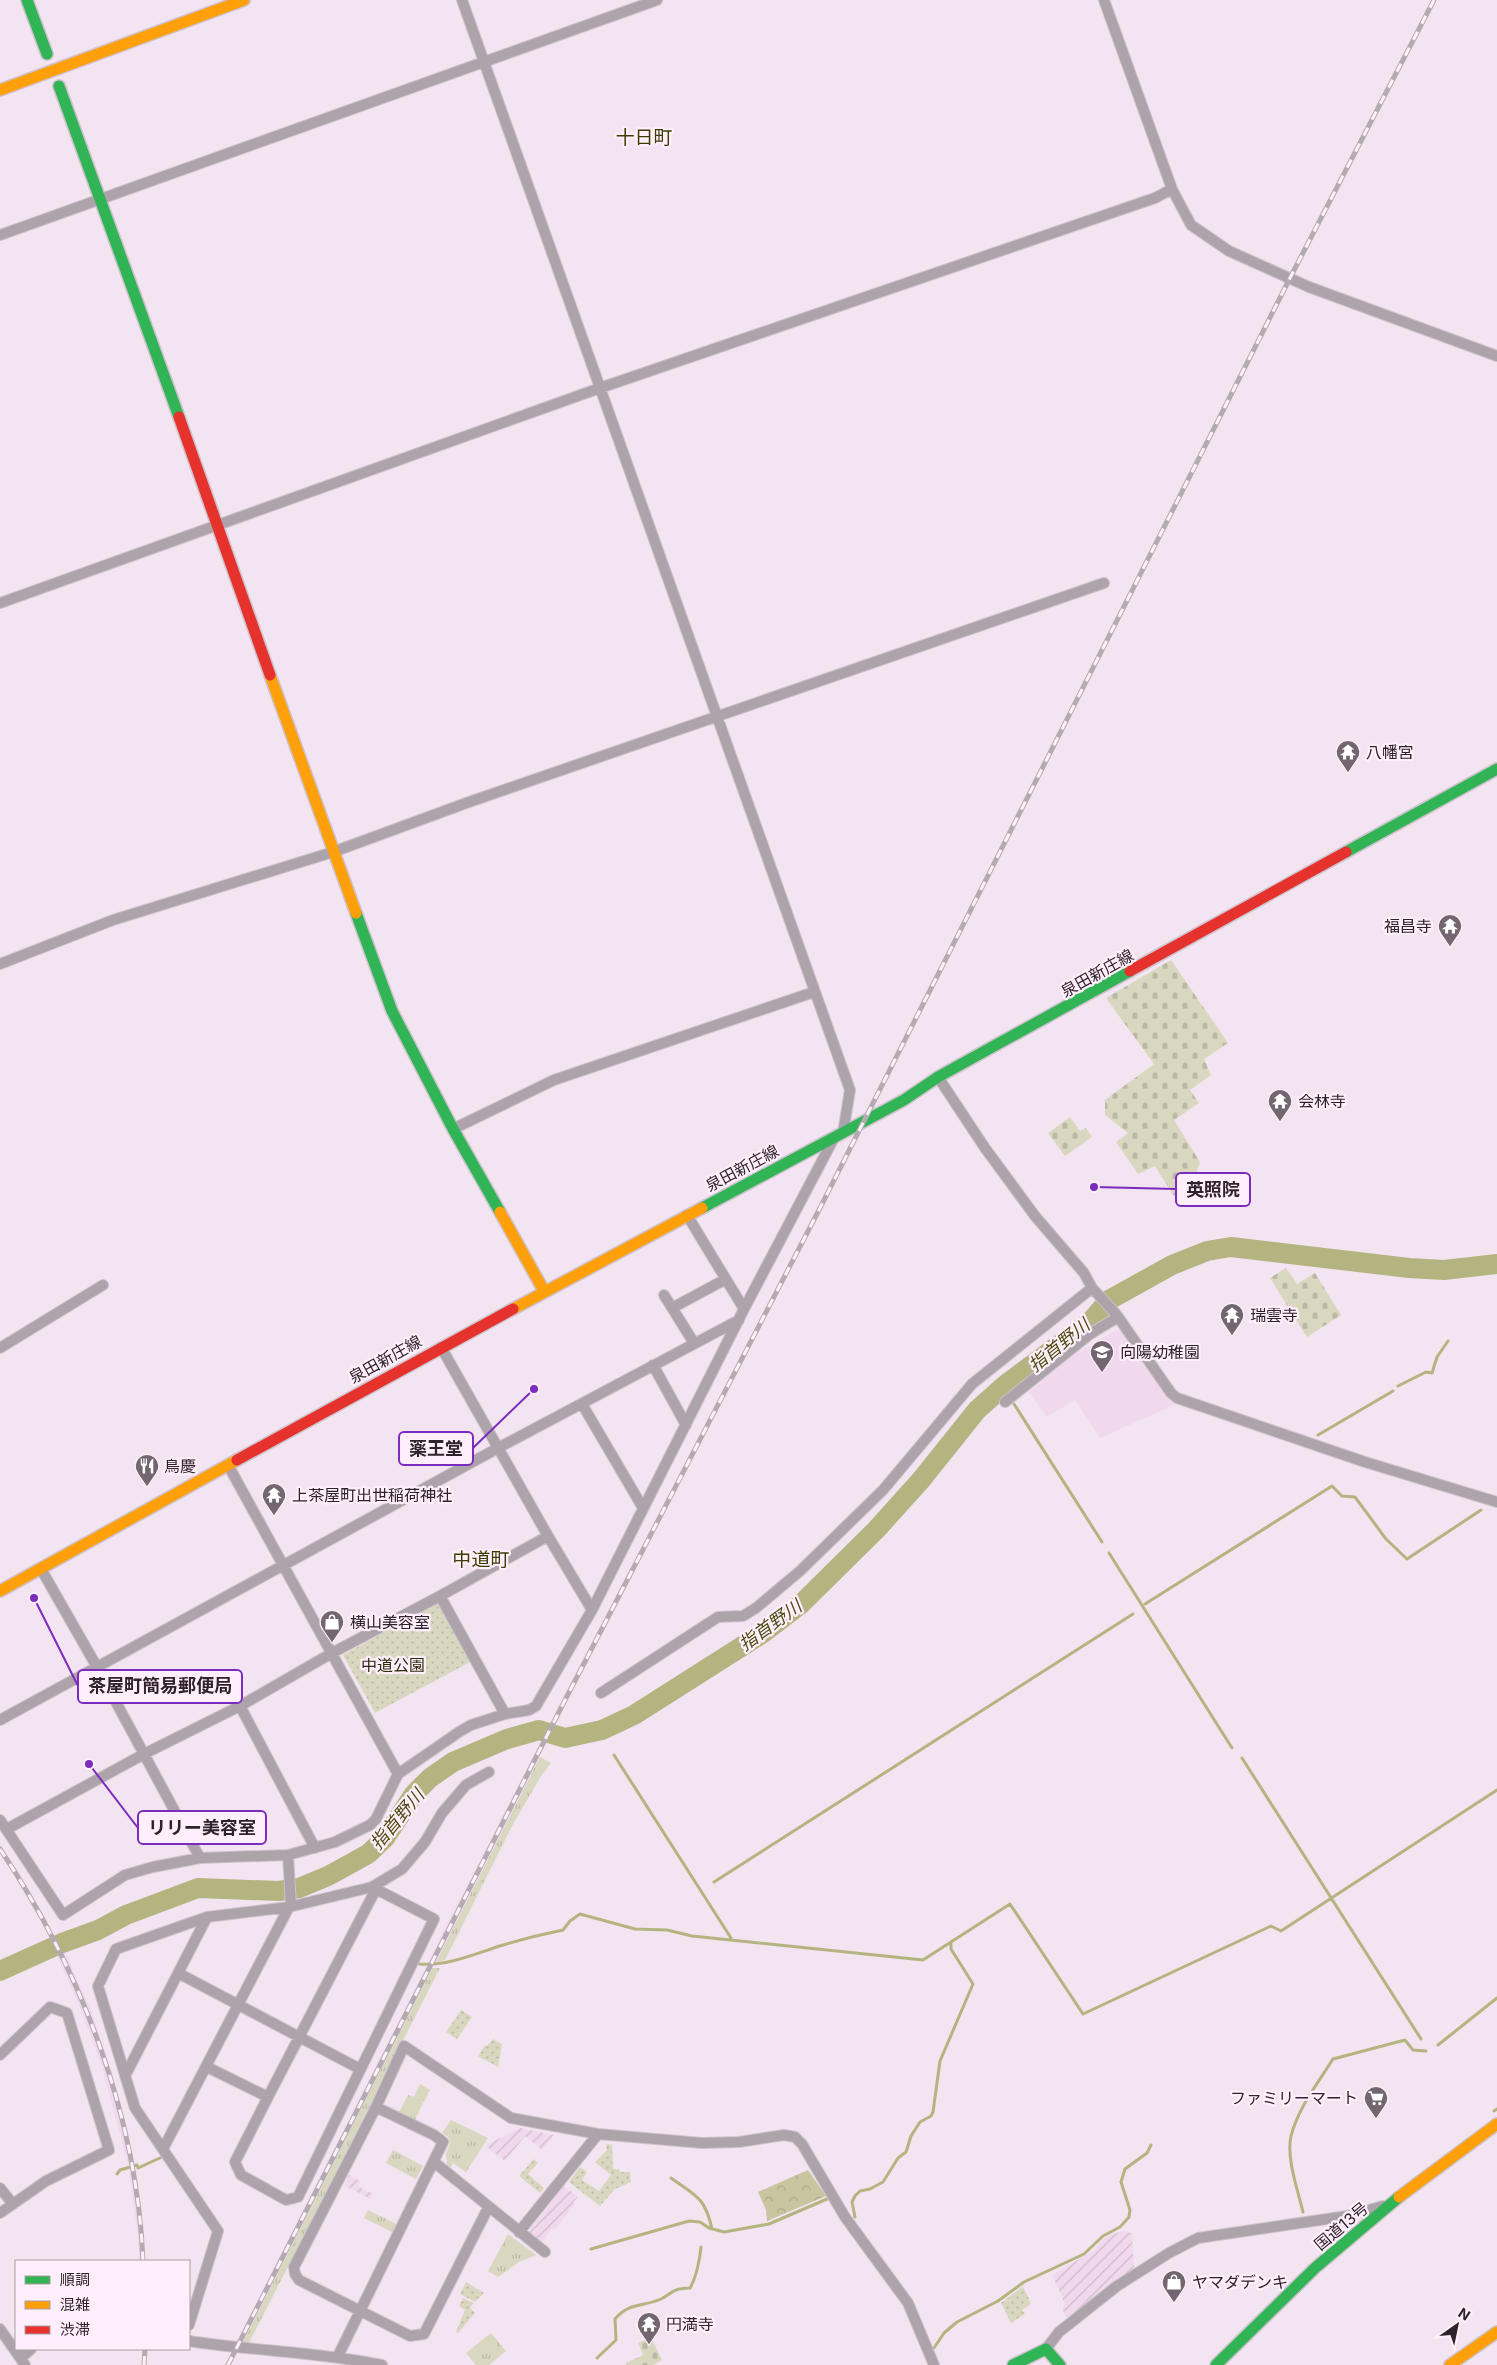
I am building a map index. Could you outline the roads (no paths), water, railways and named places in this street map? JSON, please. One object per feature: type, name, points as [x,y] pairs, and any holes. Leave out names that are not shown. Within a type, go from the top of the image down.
[{"type":"main road","points":[[27,0],[47,54]]},
{"type":"main road","points":[[0,90],[244,0]]},
{"type":"main road","points":[[59,86],[102,199],[333,852],[392,1011],[453,1129],[544,1291]]},
{"type":"main road","name":"泉田新庄線","points":[[0,1592],[441,1347],[904,1100],[938,1077],[1497,768]]},
{"type":"main road","name":"国道13号","points":[[1216,2365],[1266,2313],[1392,2204],[1451,2156],[1497,2124]]},
{"type":"main road","points":[[1450,2365],[1497,2332]]},
{"type":"main road","points":[[1013,2365],[1046,2349],[1060,2365]]},
{"type":"street","points":[[0,1820],[63,1915],[125,1876],[161,1865],[200,1858],[288,1855],[335,1842],[370,1825],[376,1819],[398,1774],[459,1732],[505,1714],[528,1710],[536,1706],[592,1610],[744,1309],[838,1135],[850,1090],[462,0]]},
{"type":"street","points":[[0,235],[657,0]]},
{"type":"street","points":[[1104,0],[1172,189],[1191,225],[1229,251],[1309,287],[1497,356]]},
{"type":"street","points":[[0,603],[600,388],[1155,198],[1172,189]]},
{"type":"street","points":[[0,964],[113,920],[333,852],[469,802],[719,718],[1104,583]]},
{"type":"street","points":[[453,1129],[554,1080],[814,992]]},
{"type":"street","points":[[938,1077],[990,1155],[1035,1216],[1084,1273],[1092,1288],[1117,1315],[1171,1393],[1177,1398],[1365,1462],[1497,1502]]},
{"type":"street","points":[[686,1215],[744,1309]]},
{"type":"street","points":[[672,1308],[726,1279]]},
{"type":"street","points":[[0,1348],[103,1285]]},
{"type":"street","points":[[601,1693],[718,1617],[743,1616],[793,1577],[843,1532],[883,1490],[972,1384],[1092,1288]]},
{"type":"street","points":[[664,1295],[694,1343]]},
{"type":"street","points":[[1005,1402],[1090,1334],[1117,1315]]},
{"type":"street","points":[[0,1720],[498,1448],[739,1320]]},
{"type":"street","points":[[441,1347],[592,1610]]},
{"type":"street","points":[[653,1365],[686,1425]]},
{"type":"street","points":[[582,1404],[642,1508]]},
{"type":"street","points":[[228,1465],[398,1774]]},
{"type":"street","points":[[7,1829],[144,1754],[240,1706],[332,1653],[548,1536]]},
{"type":"street","points":[[41,1569],[97,1667],[200,1858]]},
{"type":"street","points":[[440,1596],[505,1714]]},
{"type":"street","points":[[240,1706],[315,1848]]},
{"type":"street","points":[[190,2322],[218,2231],[135,2108],[98,1986],[116,1949],[207,1917],[290,1906],[374,1888],[402,1869],[425,1842],[442,1813],[466,1785],[489,1772]]},
{"type":"street","points":[[163,2149],[290,1906],[288,1855]]},
{"type":"street","points":[[374,1888],[434,1919],[298,2196],[286,2200],[241,2175],[235,2162],[374,1888]]},
{"type":"street","points":[[126,2076],[207,1917]]},
{"type":"street","points":[[178,1974],[360,2068]]},
{"type":"street","points":[[0,2055],[50,2007],[67,2013],[109,2150],[46,2181],[0,2213]]},
{"type":"street","points":[[488,2208],[424,2334],[410,2336],[300,2280],[294,2274],[294,2267],[376,2107],[404,2046],[511,2118],[598,2134],[702,2143],[739,2142],[784,2135],[795,2137],[802,2144],[845,2217],[908,2303],[934,2365]]},
{"type":"street","points":[[207,2066],[268,2097]]},
{"type":"street","points":[[338,2356],[443,2142],[434,2135],[376,2107]]},
{"type":"street","points":[[519,2232],[598,2134]]},
{"type":"street","points":[[434,2162],[488,2208],[545,2252]]},
{"type":"street","points":[[0,2188],[13,2204]]},
{"type":"street","points":[[1046,2349],[1058,2332],[1117,2286],[1169,2253],[1198,2238],[1347,2216],[1392,2204]]},
{"type":"street","points":[[0,2329],[23,2362],[30,2350]]},
{"type":"street","points":[[190,2341],[237,2348],[338,2356],[382,2365]]},
{"type":"waterway","name":"指首野川","points":[[0,1971],[62,1943],[98,1930],[126,1915],[198,1888],[279,1891],[299,1888],[328,1876],[368,1854],[385,1838],[414,1794],[430,1778],[453,1762],[507,1739],[539,1730],[565,1738],[602,1730],[634,1715],[763,1633],[801,1604],[876,1530],[921,1480],[977,1410],[1005,1385],[1091,1321],[1109,1300],[1172,1265],[1207,1251],[1231,1247],[1409,1268],[1444,1270],[1497,1264]]},
{"type":"waterway","points":[[1398,1386],[1426,1372],[1432,1373],[1437,1357],[1448,1341]]},
{"type":"waterway","points":[[1318,1435],[1393,1391]]},
{"type":"waterway","points":[[1014,1404],[1102,1542]]},
{"type":"waterway","points":[[1145,1604],[1332,1486],[1342,1496],[1355,1497],[1386,1539],[1407,1559],[1481,1510]]},
{"type":"waterway","points":[[1109,1553],[1232,1748]]},
{"type":"waterway","points":[[714,1882],[1133,1614]]},
{"type":"waterway","points":[[614,1755],[731,1938]]},
{"type":"waterway","points":[[1242,1758],[1421,2039]]},
{"type":"waterway","points":[[419,1964],[451,1961],[503,1945],[563,1930],[570,1921],[580,1914],[635,1929],[667,1930],[692,1936],[923,1960],[1010,1904],[1083,2014],[1271,1926],[1281,1931],[1497,1790]]},
{"type":"waterway","points":[[855,2217],[852,2202],[855,2196],[860,2191],[870,2189],[883,2182],[898,2158],[906,2152],[911,2136],[920,2122],[931,2116],[933,2112],[940,2061],[973,1984],[951,1949],[951,1942]]},
{"type":"waterway","points":[[1438,2045],[1497,1998]]},
{"type":"waterway","points":[[1303,2212],[1291,2164],[1291,2136],[1303,2106],[1333,2059],[1405,2040],[1413,2050],[1426,2051]]},
{"type":"waterway","points":[[934,2348],[944,2333],[957,2322],[998,2301],[1024,2282],[1084,2254],[1103,2236],[1120,2227],[1129,2217],[1130,2210],[1121,2182],[1125,2169],[1147,2153],[1151,2145]]},
{"type":"waterway","points":[[117,2174],[120,2170],[137,2165],[138,2168],[162,2157]]},
{"type":"waterway","points":[[671,2178],[698,2198],[703,2204],[712,2229]]},
{"type":"waterway","points":[[591,2249],[689,2221],[700,2222],[709,2228],[724,2232],[769,2224],[827,2199]]},
{"type":"waterway","points":[[597,2358],[616,2340],[615,2319],[620,2314],[631,2307],[661,2299],[676,2290],[690,2288],[700,2257],[701,2247]]},
{"type":"railway","points":[[228,2365],[563,1704],[820,1208],[1290,278],[1434,0]]},
{"type":"railway","points":[[0,1849],[29,1895],[56,1944],[100,2046],[130,2152],[138,2206],[143,2260]]},
{"type":"railway","points":[[144,2365],[145,2350]]},
{"type":"place","name":"八幡宮","points":[[1348,773]]},
{"type":"place","name":"福昌寺","points":[[1450,947]]},
{"type":"place","name":"会林寺","points":[[1280,1122]]},
{"type":"place","name":"英照院","points":[[1094,1187]]},
{"type":"place","name":"瑞雲寺","points":[[1232,1336]]},
{"type":"place","name":"向陽幼稚園","points":[[1102,1373]]},
{"type":"place","name":"薬王堂","points":[[534,1389]]},
{"type":"place","name":"鳥慶","points":[[147,1487]]},
{"type":"place","name":"上茶屋町出世稲荷神社","points":[[274,1516]]},
{"type":"place","name":"茶屋町簡易郵便局","points":[[34,1598]]},
{"type":"place","name":"横山美容室","points":[[332,1643]]},
{"type":"place","name":"リリー美容室","points":[[89,1764]]},
{"type":"place","name":"ファミリーマート","points":[[1376,2119]]},
{"type":"place","name":"ヤマダデンキ","points":[[1174,2303]]},
{"type":"place","name":"円満寺","points":[[649,2345]]},
{"type":"district","name":"十日町","points":[[644,137]]},
{"type":"district","name":"中道町","points":[[481,1559]]},
{"type":"park label","name":"中道公園","points":[[393,1665]]}]
